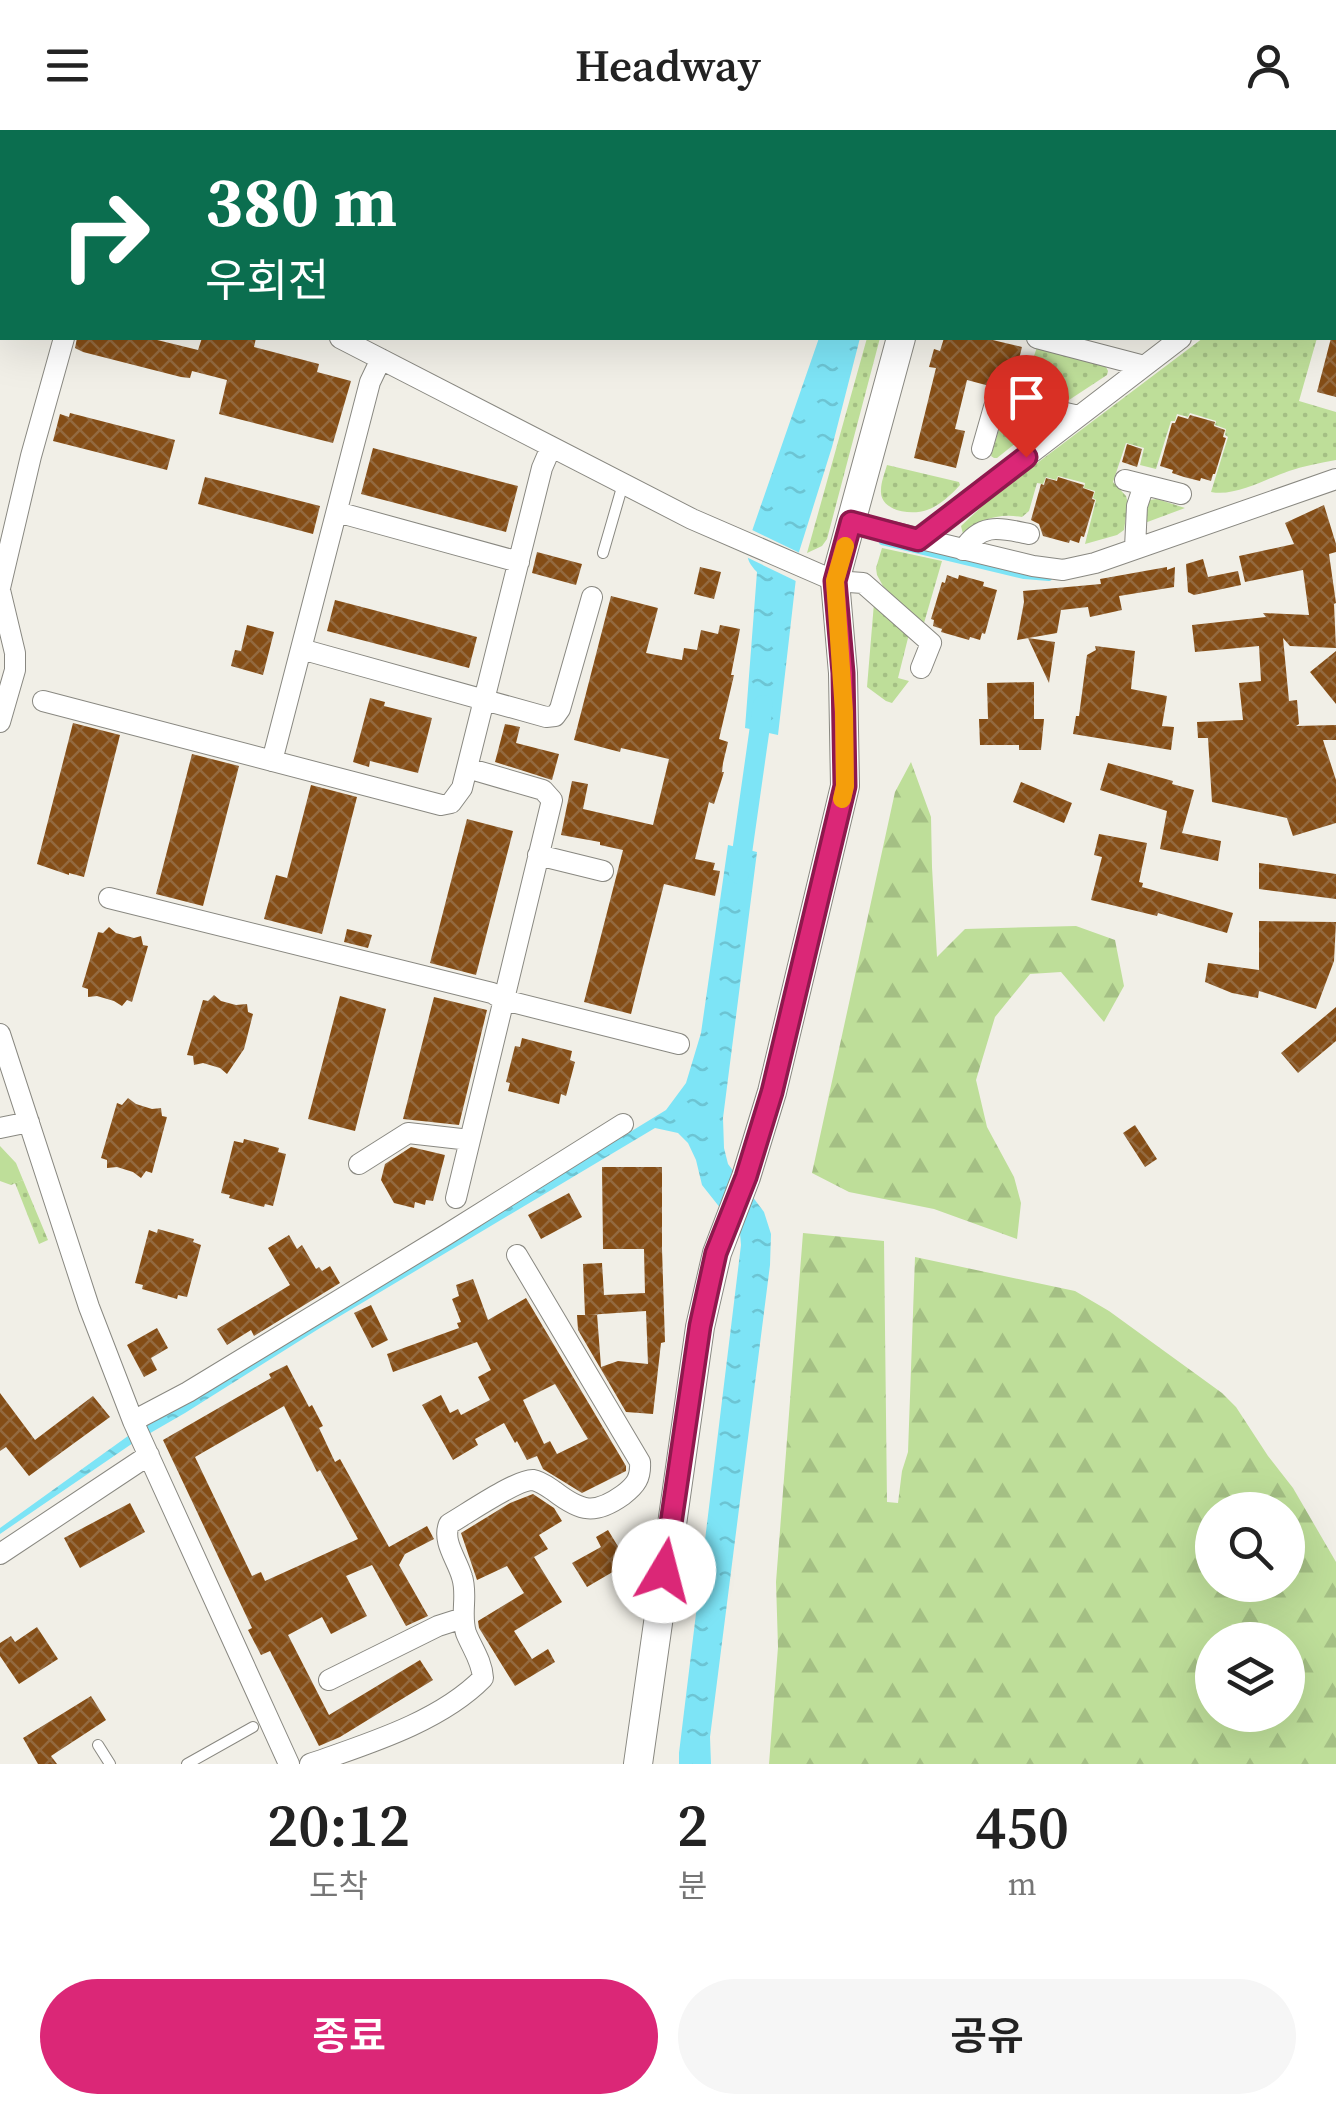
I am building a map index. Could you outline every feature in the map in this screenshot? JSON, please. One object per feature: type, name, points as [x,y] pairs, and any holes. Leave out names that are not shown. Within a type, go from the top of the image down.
[{"type":"main road","points":[[638,1764],[700,1326],[716,1253],[746,1177],[776,1075],[845,786],[843,673],[835,581],[899,340]]},
{"type":"street","points":[[0,722],[15,670],[15,652],[0,589],[63,340]]},
{"type":"street","points":[[344,340],[692,520],[802,569],[835,581],[864,583],[931,644],[921,668]]},
{"type":"street","points":[[1046,340],[1144,366]]},
{"type":"street","points":[[918,540],[1178,340]]},
{"type":"street","points":[[272,761],[370,382],[381,358]]},
{"type":"street","points":[[982,449],[994,406],[1004,399],[1079,416]]},
{"type":"street","points":[[43,701],[441,805],[451,802],[458,796],[467,768],[542,468],[551,447]]},
{"type":"street","points":[[851,522],[1063,570],[1095,563],[1336,479]]},
{"type":"street","points":[[1135,548],[1135,482],[1181,494]]},
{"type":"street","points":[[337,512],[519,562]]},
{"type":"street","points":[[963,550],[979,532],[1000,528],[1029,534]]},
{"type":"street","points":[[301,649],[546,717],[554,716],[560,710],[592,597]]},
{"type":"street","points":[[456,1198],[552,800],[543,790],[467,768]]},
{"type":"street","points":[[538,855],[603,872]]},
{"type":"street","points":[[110,898],[679,1044]]},
{"type":"street","points":[[0,1034],[89,1307],[140,1436],[261,1724],[289,1764]]},
{"type":"street","points":[[0,1128],[30,1122]]},
{"type":"street","points":[[0,1554],[188,1392],[623,1124]]},
{"type":"street","points":[[359,1164],[408,1132],[470,1140]]},
{"type":"street","points":[[310,1764],[370,1743],[433,1714],[483,1678],[463,1618],[464,1580],[447,1540],[450,1524],[518,1484],[534,1480],[587,1510],[602,1509],[633,1488],[641,1476],[640,1462],[518,1255]]},
{"type":"street","points":[[329,1680],[438,1626],[463,1618]]},
{"type":"lane","points":[[603,552],[623,484]]},
{"type":"lane","points":[[187,1764],[261,1724]]},
{"type":"lane","points":[[98,1745],[110,1764]]},
{"type":"green space","points":[[866,340],[879,340],[827,539],[807,553]]},
{"type":"green space","points":[[1200,340],[1316,340],[1299,401],[1336,412],[1336,460],[1295,469],[1240,490],[1211,492],[1228,437],[1226,429],[1215,425],[1216,421],[1190,413],[1188,417],[1177,414],[1175,421],[1171,421],[1156,469],[1140,465],[1144,448],[1126,443],[1113,482],[1128,503],[1124,530],[1117,535],[1085,544],[1095,491],[1084,488],[1085,483],[1058,476],[1056,480],[1046,477],[1043,484],[1037,483],[1029,511],[1022,517],[990,518],[963,534],[961,526],[992,497]]},
{"type":"green space","points":[[1037,347],[1105,365],[1107,375],[1069,400],[1040,393],[1046,370],[1031,365]]},
{"type":"green space","points":[[1010,410],[1038,416],[1041,423],[994,458],[991,456],[1002,419]]},
{"type":"green space","points":[[887,465],[960,485],[927,510],[897,510],[882,497]]},
{"type":"green space","points":[[1149,500],[1185,508],[1142,524]]},
{"type":"green space","points":[[882,548],[942,561],[924,623],[883,586],[876,568]]},
{"type":"green space","points":[[874,603],[909,634],[898,678],[909,681],[892,703],[867,687]]},
{"type":"green space","points":[[911,762],[931,817],[937,957],[965,929],[1076,926],[1115,940],[1124,986],[1104,1022],[1061,972],[1030,974],[995,1017],[976,1080],[987,1127],[1014,1177],[1021,1203],[1017,1239],[934,1209],[849,1192],[812,1173],[895,792]]},
{"type":"green space","points":[[0,1146],[16,1163],[23,1180],[11,1185],[0,1181]]},
{"type":"green space","points":[[23,1180],[48,1240],[39,1244],[15,1183]]},
{"type":"green space","points":[[803,1233],[884,1241],[887,1502],[898,1503],[908,1452],[915,1257],[1075,1291],[1222,1393],[1295,1492],[1195,1492],[1195,1602],[1305,1602],[1305,1509],[1336,1562],[1336,1764],[769,1764],[778,1647],[776,1582]]},
{"type":"water","points":[[818,340],[859,340],[799,552],[778,735],[745,728],[757,572],[747,553]]},
{"type":"water","points":[[728,845],[757,852],[723,1118],[724,1148],[728,1164],[764,1212],[771,1234],[710,1737],[711,1764],[679,1764],[679,1753],[741,1245],[740,1233],[702,1185],[696,1160],[678,1133],[655,1128],[133,1443],[0,1534],[0,1528],[128,1436],[666,1110],[686,1083],[701,1033]]},
{"type":"pier","points":[[748,528],[804,555],[800,583],[742,555]]},
{"type":"building","points":[[77,340],[157,340],[198,350],[201,340],[256,340],[254,347],[319,364],[317,372],[351,381],[333,443],[219,414],[227,380],[192,371],[190,378],[181,377],[75,348]]},
{"type":"building","points":[[943,340],[992,340],[1022,347],[1018,363],[1044,370],[1039,392],[967,380],[955,429],[965,431],[956,468],[914,458],[936,368],[929,367],[934,349],[940,351]]},
{"type":"building","points":[[1330,340],[1336,340],[1336,397],[1317,392]]},
{"type":"building","points":[[70,413],[175,440],[167,470],[53,441],[60,414],[69,417]]},
{"type":"building","points":[[1190,415],[1215,422],[1214,426],[1225,430],[1226,438],[1211,481],[1184,477],[1160,466],[1172,423],[1178,416],[1188,419]]},
{"type":"building","points":[[1127,444],[1142,449],[1137,467],[1122,462]]},
{"type":"building","points":[[373,448],[518,486],[506,532],[361,494]]},
{"type":"building","points":[[205,477],[320,506],[313,534],[198,504]]},
{"type":"building","points":[[1058,477],[1094,492],[1095,500],[1079,543],[1043,536],[1039,524],[1031,520],[1041,484],[1046,478],[1057,481]]},
{"type":"building","points":[[1324,505],[1336,544],[1336,552],[1329,554],[1336,603],[1336,648],[1290,646],[1283,638],[1289,701],[1297,700],[1296,726],[1336,725],[1336,740],[1323,740],[1336,780],[1336,823],[1293,836],[1287,818],[1212,802],[1208,738],[1198,738],[1197,722],[1243,720],[1239,683],[1261,681],[1259,646],[1195,652],[1192,625],[1266,617],[1263,613],[1309,615],[1303,570],[1245,582],[1239,556],[1294,544],[1285,523]]},
{"type":"building","points":[[537,552],[582,564],[576,585],[532,573]]},
{"type":"building","points":[[1203,559],[1208,577],[1238,571],[1241,585],[1194,595],[1188,592],[1186,564]]},
{"type":"building","points":[[700,567],[721,572],[714,599],[694,594]]},
{"type":"building","points":[[1175,567],[1174,587],[1119,596],[1122,610],[1090,617],[1088,607],[1061,610],[1057,633],[1017,640],[1023,591],[1101,584],[1100,579]]},
{"type":"building","points":[[947,575],[984,582],[983,586],[997,590],[980,640],[941,632],[933,626],[931,619]]},
{"type":"building","points":[[611,596],[658,608],[646,653],[682,660],[684,648],[697,650],[701,630],[718,634],[720,625],[740,629],[719,739],[728,742],[724,772],[714,804],[709,802],[695,859],[715,863],[713,870],[720,871],[715,896],[664,884],[631,1014],[584,1002],[623,850],[561,835],[572,781],[588,784],[583,809],[653,825],[669,759],[574,740]]},
{"type":"building","points":[[335,600],[477,637],[469,668],[327,631]]},
{"type":"building","points":[[247,625],[274,632],[263,675],[231,666],[235,650],[241,651]]},
{"type":"building","points":[[1028,638],[1055,642],[1049,683]]},
{"type":"building","points":[[1095,646],[1135,651],[1131,689],[1167,696],[1162,726],[1174,727],[1171,750],[1073,734],[1087,655],[1096,650]]},
{"type":"building","points":[[1336,651],[1336,704],[1310,672]]},
{"type":"building","points":[[1034,682],[1034,719],[1044,719],[1041,750],[1019,750],[1019,745],[980,745],[979,719],[988,719],[987,683]]},
{"type":"building","points":[[370,698],[385,702],[384,706],[432,718],[418,773],[370,761],[369,767],[353,762]]},
{"type":"building","points":[[73,723],[120,735],[84,877],[37,864]]},
{"type":"building","points":[[505,724],[520,727],[516,743],[559,754],[552,780],[495,762]]},
{"type":"building","points":[[192,754],[239,766],[203,906],[156,894]]},
{"type":"building","points":[[1108,763],[1194,790],[1182,833],[1221,841],[1218,861],[1160,849],[1167,811],[1100,790]]},
{"type":"building","points":[[1021,782],[1072,803],[1064,823],[1013,802]]},
{"type":"building","points":[[311,785],[357,797],[322,934],[264,919],[276,875],[287,878]]},
{"type":"building","points":[[467,819],[513,831],[476,975],[430,963]]},
{"type":"building","points":[[1099,834],[1147,843],[1139,882],[1142,887],[1233,913],[1227,933],[1158,913],[1157,916],[1091,900],[1102,857],[1094,855]]},
{"type":"building","points":[[1259,863],[1336,874],[1336,899],[1259,889]]},
{"type":"building","points":[[1259,921],[1336,922],[1334,961],[1316,1009],[1259,991],[1258,998],[1232,993],[1205,982],[1208,963],[1259,970]]},
{"type":"building","points":[[109,927],[116,933],[141,936],[143,945],[148,946],[132,1002],[127,1000],[122,1006],[97,996],[88,997],[88,989],[82,987],[98,932]]},
{"type":"building","points":[[347,929],[372,935],[368,948],[344,942]]},
{"type":"building","points":[[214,995],[221,1001],[247,1004],[248,1012],[253,1014],[244,1049],[227,1074],[203,1063],[194,1065],[193,1056],[187,1055],[203,1000]]},
{"type":"building","points":[[340,996],[386,1009],[355,1131],[308,1119]]},
{"type":"building","points":[[434,997],[487,1010],[459,1125],[403,1119]]},
{"type":"building","points":[[1336,1007],[1336,1041],[1298,1073],[1281,1053]]},
{"type":"building","points":[[522,1038],[572,1051],[570,1060],[575,1062],[566,1096],[561,1094],[559,1104],[508,1091],[510,1083],[506,1082],[515,1046],[520,1047]]},
{"type":"building","points":[[128,1098],[152,1109],[161,1108],[162,1116],[167,1117],[152,1173],[146,1171],[141,1178],[117,1167],[107,1168],[107,1160],[101,1158],[117,1103],[122,1105]]},
{"type":"building","points":[[1135,1125],[1157,1159],[1145,1167],[1123,1133]]},
{"type":"building","points":[[244,1139],[279,1148],[278,1152],[286,1154],[273,1206],[264,1207],[221,1193],[234,1141],[243,1143]]},
{"type":"building","points":[[411,1147],[445,1155],[433,1201],[426,1200],[425,1205],[415,1202],[414,1208],[394,1203],[381,1180],[385,1164]]},
{"type":"building","points":[[602,1167],[662,1167],[665,1342],[661,1343],[653,1414],[626,1412],[578,1330],[577,1315],[585,1315],[583,1264],[602,1263],[604,1295],[645,1293],[644,1249],[603,1249]],"holes":[[[646,1311],[648,1364],[618,1361],[601,1367],[597,1314]]]},
{"type":"building","points":[[569,1193],[582,1217],[541,1239],[528,1215]]},
{"type":"building","points":[[158,1229],[194,1239],[201,1245],[187,1297],[178,1295],[177,1299],[142,1289],[143,1285],[135,1283],[149,1230],[157,1233]]},
{"type":"building","points":[[289,1235],[297,1249],[302,1245],[316,1269],[322,1271],[330,1266],[340,1283],[254,1336],[251,1330],[227,1345],[217,1329],[290,1285],[268,1248]]},
{"type":"building","points":[[473,1279],[488,1320],[526,1298],[626,1471],[582,1493],[543,1469],[537,1456],[527,1460],[504,1423],[475,1439],[478,1445],[453,1460],[422,1405],[441,1395],[450,1413],[458,1409],[461,1415],[490,1400],[478,1377],[491,1370],[477,1342],[393,1372],[387,1354],[459,1328],[457,1323],[461,1322],[452,1299],[459,1296],[456,1285]],"holes":[[[555,1384],[588,1439],[557,1454],[550,1441],[544,1444],[523,1400]]]},
{"type":"building","points":[[371,1305],[388,1340],[372,1348],[354,1313]]},
{"type":"building","points":[[157,1328],[168,1348],[151,1358],[157,1370],[144,1377],[127,1345]]},
{"type":"building","points":[[287,1365],[323,1426],[319,1428],[335,1462],[340,1459],[389,1547],[427,1526],[434,1539],[405,1554],[399,1565],[428,1616],[406,1626],[372,1565],[346,1576],[367,1616],[331,1634],[322,1617],[288,1635],[329,1715],[420,1660],[433,1680],[319,1746],[270,1651],[261,1655],[248,1630],[252,1628],[163,1440],[271,1378],[269,1374]],"holes":[[[284,1406],[317,1472],[320,1470],[358,1539],[265,1581],[261,1572],[252,1576],[195,1457]]]},
{"type":"building","points":[[0,1393],[35,1440],[93,1396],[110,1417],[29,1476],[6,1447],[0,1451]]},
{"type":"building","points":[[533,1494],[554,1508],[562,1521],[539,1535],[548,1549],[534,1557],[562,1602],[514,1631],[532,1659],[548,1649],[555,1662],[515,1686],[478,1621],[524,1593],[507,1566],[477,1580],[461,1533],[510,1503]]},
{"type":"building","points":[[130,1503],[145,1532],[80,1568],[64,1538]]},
{"type":"building","points":[[608,1530],[628,1563],[587,1587],[572,1563],[601,1547],[596,1537]]},
{"type":"building","points":[[37,1627],[58,1659],[19,1684],[0,1656],[0,1643],[11,1636],[15,1642]]},
{"type":"building","points":[[91,1696],[106,1720],[51,1756],[57,1764],[38,1764],[23,1738]]},
{"type":"waterway","points":[[882,542],[1024,576],[1049,578]]},
{"type":"waterway","points":[[739,874],[763,705]]},
{"type":"slow traffic","points":[[842,799],[843,673],[835,581],[845,546]]},
{"type":"route","points":[[664,1571],[700,1326],[716,1253],[760,1136],[845,786],[843,673],[835,581],[851,522],[918,540],[1026,457]]}]
